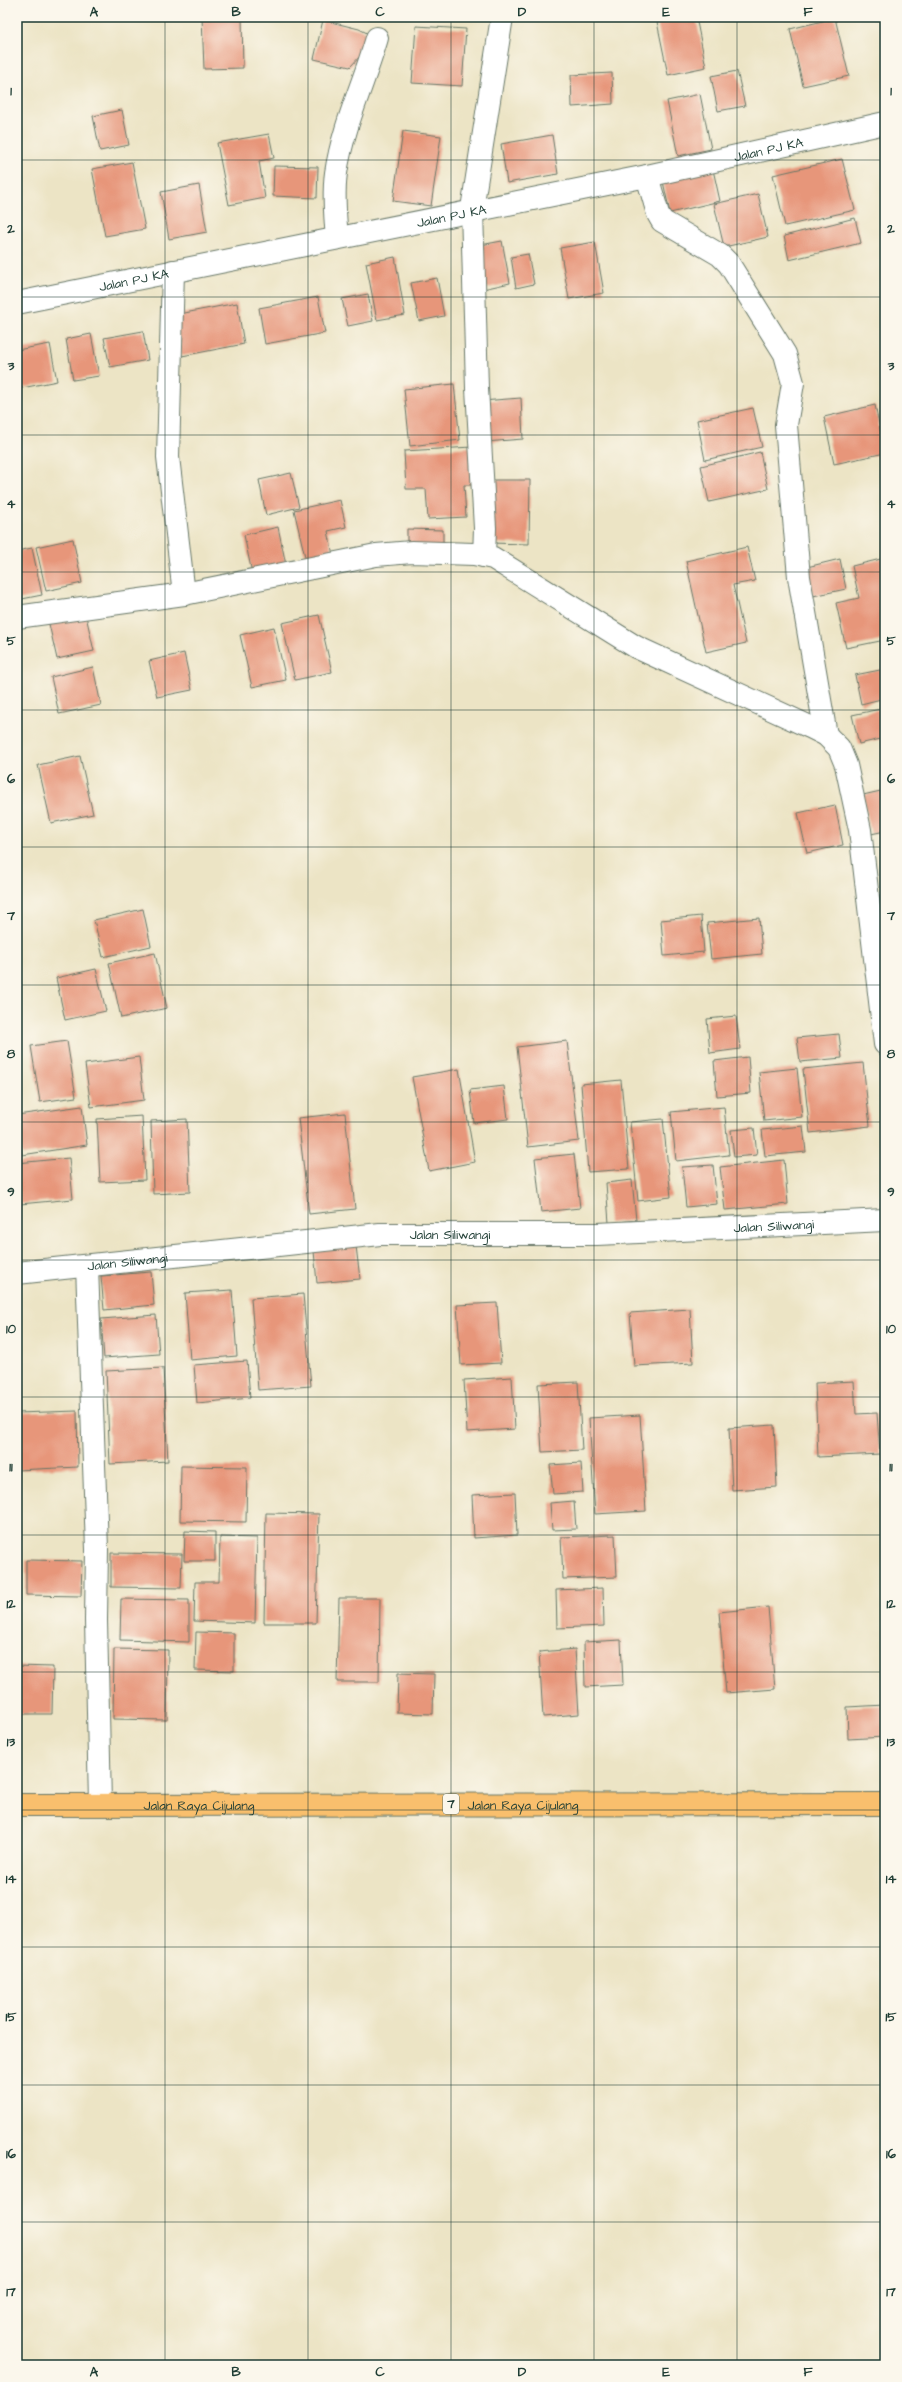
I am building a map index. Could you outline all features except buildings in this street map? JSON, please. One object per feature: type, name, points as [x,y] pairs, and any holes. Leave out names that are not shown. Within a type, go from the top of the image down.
[{"type":"highway","name":"Jalan Raya Cijulang","points":[[17,1805],[885,1804]]},
{"type":"street","points":[[484,556],[486,528],[477,388],[472,209],[502,17]]},
{"type":"street","points":[[337,238],[335,210],[336,173],[350,116],[364,81],[377,38]]},
{"type":"street","name":"Jalan PJ KA","points":[[17,303],[472,209],[647,176],[885,123]]},
{"type":"street","points":[[647,176],[658,214],[662,221],[720,255],[729,264],[785,354],[791,369],[793,383],[786,424],[798,576],[826,735]]},
{"type":"street","points":[[173,271],[168,457],[184,594]]},
{"type":"street","points":[[17,617],[184,594],[376,555],[412,552],[484,556],[493,558],[636,647],[826,735],[839,748],[846,765],[860,830],[885,1044]]},
{"type":"street","name":"Jalan Siliwangi","points":[[17,1273],[380,1234],[597,1234],[885,1220]]},
{"type":"street","points":[[87,1266],[97,1549],[96,1620],[100,1804]]}]
